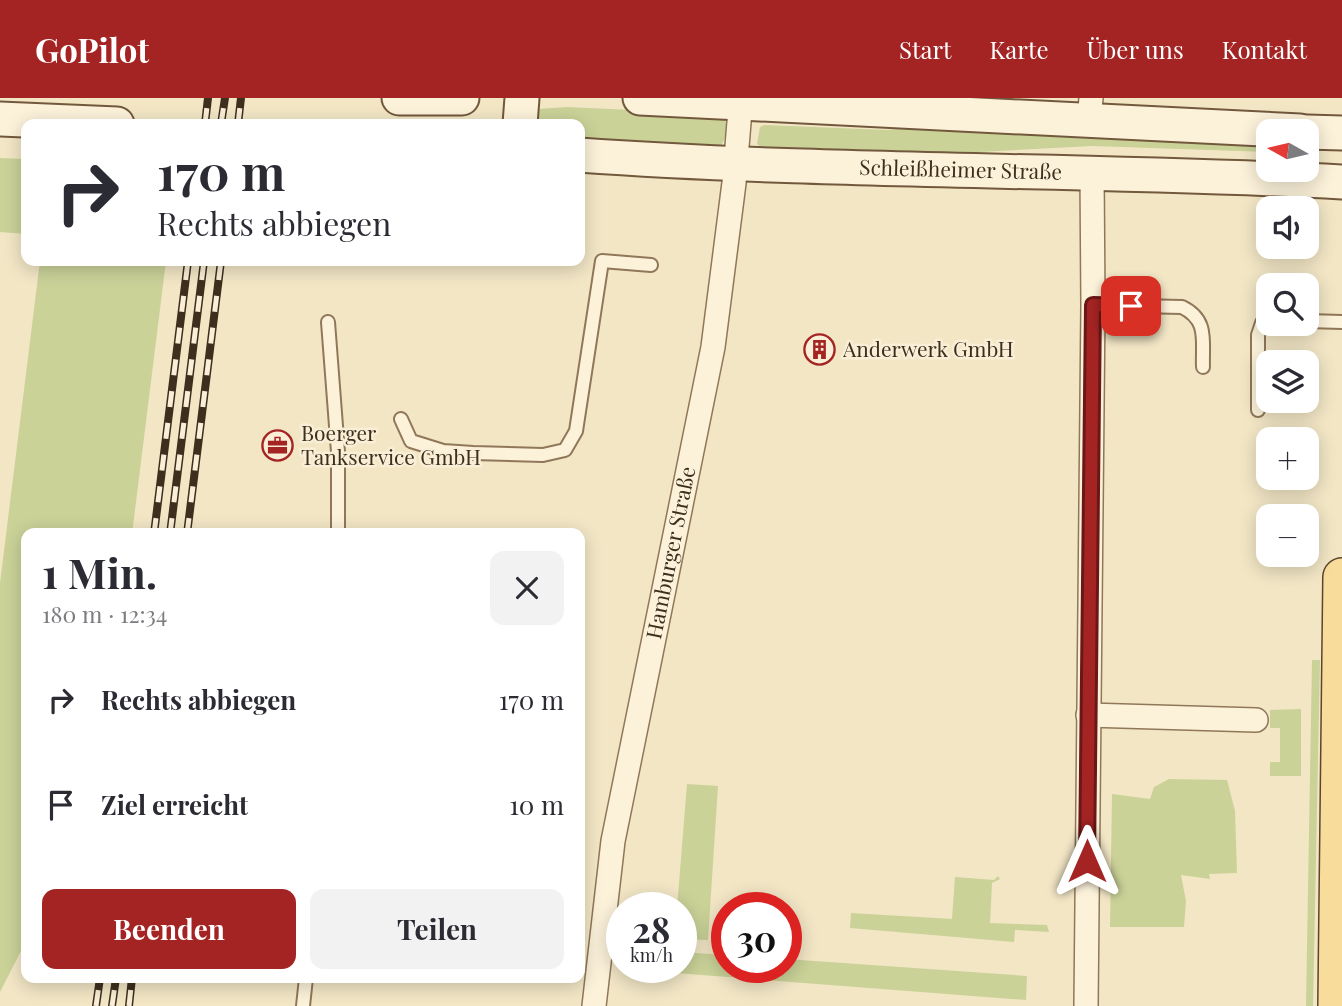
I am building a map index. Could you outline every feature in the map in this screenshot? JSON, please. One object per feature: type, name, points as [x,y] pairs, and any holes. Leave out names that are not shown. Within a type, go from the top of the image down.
[{"type":"main road","points":[[399,98],[462,98]]},
{"type":"main road","points":[[520,119],[522,98]]},
{"type":"main road","points":[[640,98],[1090,110],[1256,127]]},
{"type":"main road","points":[[0,119],[21,120]]},
{"type":"main road","points":[[1320,132],[1342,133]]},
{"type":"main road","name":"Schleißheimer Straße","points":[[585,155],[1342,182]]},
{"type":"main road","points":[[1337,1006],[1342,577]]},
{"type":"street","name":"Hamburger Straße","points":[[594,1006],[613,841],[713,348],[741,100]]},
{"type":"street","points":[[1086,1006],[1092,172]]},
{"type":"street","points":[[1088,715],[1256,720]]},
{"type":"lane","points":[[401,419],[411,441],[443,450],[543,455],[565,450],[576,430],[602,261],[651,265]]},
{"type":"lane","points":[[1093,305],[1182,307],[1195,313],[1202,326],[1203,367]]},
{"type":"lane","points":[[1319,321],[1342,322]]},
{"type":"lane","points":[[328,322],[338,452],[338,528]]},
{"type":"lane","points":[[303,1006],[305,983]]},
{"type":"green space","points":[[567,107],[718,114],[725,120],[726,132],[720,148],[585,141],[585,119],[531,119],[531,112]]},
{"type":"green space","points":[[931,126],[1256,140],[1256,152],[1092,146],[902,156],[763,149],[757,144],[760,127],[887,130]]},
{"type":"green space","points":[[0,158],[21,159],[21,234],[0,232]]},
{"type":"green space","points":[[39,266],[165,266],[133,528],[21,528],[21,951],[0,992],[0,583]]},
{"type":"green space","points":[[1312,660],[1320,660],[1313,1006],[1306,1006]]},
{"type":"green space","points":[[1301,709],[1301,776],[1270,776],[1270,762],[1280,762],[1280,728],[1270,728],[1270,710]]},
{"type":"green space","points":[[1169,779],[1227,780],[1235,811],[1237,873],[1209,874],[1210,879],[1181,875],[1186,901],[1184,927],[1110,927],[1112,794],[1150,799],[1154,787]]},
{"type":"green space","points":[[687,784],[718,786],[708,940],[697,940],[697,892],[678,892]]},
{"type":"green space","points":[[998,876],[1000,879],[992,883],[990,923],[1047,925],[1049,932],[1015,930],[1014,942],[850,928],[851,913],[952,919],[955,877],[994,880]]},
{"type":"green space","points":[[697,953],[711,954],[711,976],[697,975]]},
{"type":"green space","points":[[802,960],[1027,976],[1026,1000],[802,983]]},
{"type":"railway","points":[[206,119],[208,98]]},
{"type":"railway","points":[[222,119],[225,98]]},
{"type":"railway","points":[[239,119],[241,98]]},
{"type":"railway","points":[[155,528],[187,266]]},
{"type":"railway","points":[[171,528],[203,266]]},
{"type":"railway","points":[[188,528],[220,266]]},
{"type":"railway","points":[[96,1006],[99,983]]},
{"type":"railway","points":[[112,1006],[115,983]]},
{"type":"railway","points":[[129,1006],[131,983]]},
{"type":"place","name":"Anderwerk GmbH","points":[[820,350]]},
{"type":"place","name":"Boerger Tankservice GmbH","points":[[278,446]]},
{"type":"route","points":[[1087,861],[1093,305],[1131,306]]}]
